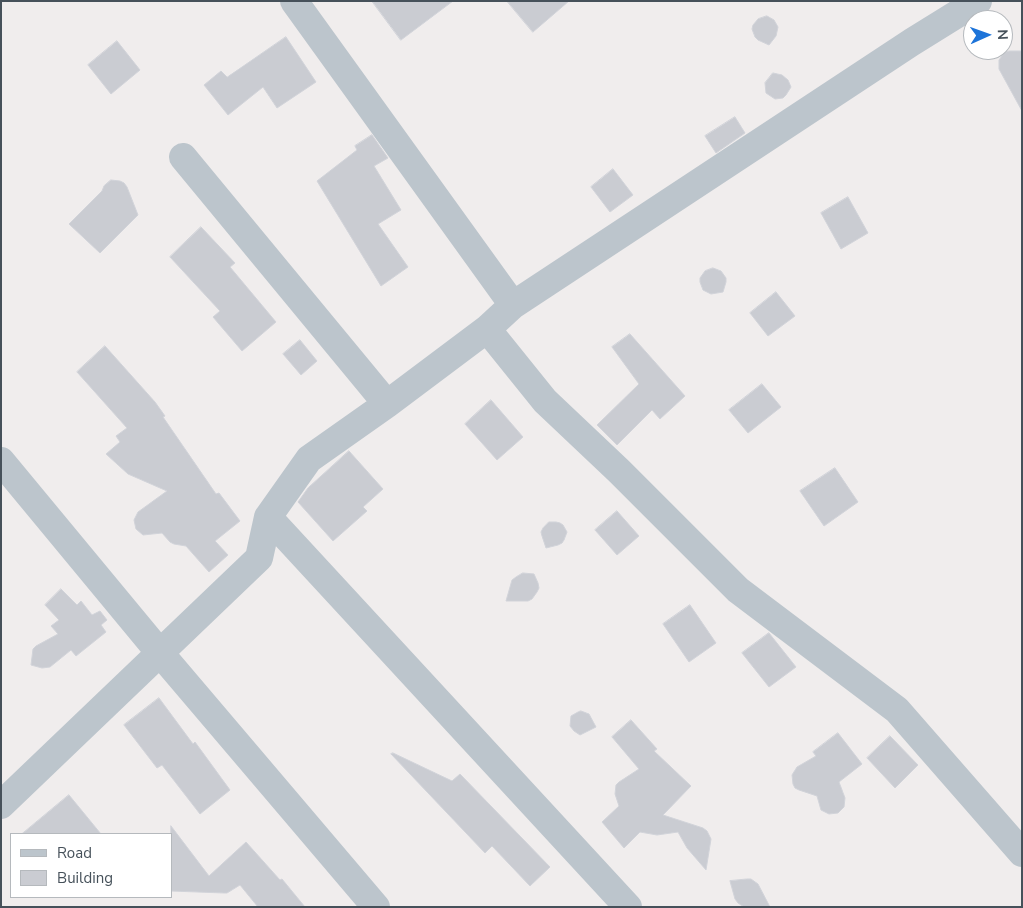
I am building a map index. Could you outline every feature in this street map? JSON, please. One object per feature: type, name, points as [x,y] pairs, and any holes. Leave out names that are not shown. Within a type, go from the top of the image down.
[{"type":"street","points":[[294,1],[513,305]]},
{"type":"street","points":[[1,805],[259,558],[268,517],[309,459],[387,404],[486,329],[513,305],[978,1]]},
{"type":"street","points":[[183,157],[387,404]]},
{"type":"street","points":[[486,329],[545,401],[619,471],[738,590],[897,710],[1022,854]]},
{"type":"street","points":[[1,462],[376,907]]},
{"type":"street","points":[[268,517],[628,907]]},
{"type":"building","points":[[372,1],[453,1],[401,40]]},
{"type":"building","points":[[507,1],[569,1],[533,32]]},
{"type":"building","points":[[767,16],[774,20],[778,27],[776,36],[769,45],[758,40],[752,29],[758,19]]},
{"type":"building","points":[[286,37],[316,82],[277,108],[263,87],[228,115],[204,85],[221,71],[227,77]]},
{"type":"building","points":[[117,41],[140,70],[111,94],[88,65]]},
{"type":"building","points":[[1013,51],[1022,51],[1022,111],[999,69],[999,60],[1013,60]]},
{"type":"building","points":[[773,73],[782,75],[788,80],[791,87],[783,98],[775,99],[766,93],[765,83]]},
{"type":"building","points":[[735,117],[745,133],[716,153],[705,136]]},
{"type":"building","points":[[372,135],[388,158],[374,166],[401,210],[378,224],[408,267],[381,286],[317,181],[357,150],[355,146]]},
{"type":"building","points":[[613,169],[633,195],[610,212],[591,187]]},
{"type":"building","points":[[111,180],[124,183],[138,215],[100,253],[69,224]]},
{"type":"building","points":[[848,197],[868,233],[841,249],[821,213]]},
{"type":"building","points":[[201,227],[235,263],[230,267],[276,322],[242,351],[213,317],[220,311],[170,257]]},
{"type":"building","points":[[713,268],[721,271],[726,278],[726,282],[723,292],[711,294],[703,290],[700,278],[705,271]]},
{"type":"building","points":[[776,292],[795,316],[768,336],[750,313]]},
{"type":"building","points":[[630,334],[685,396],[660,419],[652,410],[617,445],[597,425],[639,384],[612,347]]},
{"type":"building","points":[[300,340],[317,361],[301,375],[283,354]]},
{"type":"building","points":[[105,346],[155,402],[165,416],[163,417],[216,494],[219,493],[240,521],[215,541],[228,555],[209,572],[186,546],[170,542],[162,533],[143,535],[136,529],[134,520],[138,512],[167,491],[128,474],[106,454],[120,442],[116,436],[127,428],[77,372]]},
{"type":"building","points":[[762,384],[781,407],[748,433],[729,410]]},
{"type":"building","points":[[491,400],[523,437],[497,460],[465,424]]},
{"type":"building","points":[[349,451],[383,489],[363,507],[367,511],[333,541],[298,502],[308,488]]},
{"type":"building","points":[[835,468],[858,502],[824,526],[800,491]]},
{"type":"building","points":[[617,511],[639,536],[617,555],[595,530]]},
{"type":"building","points":[[549,522],[560,523],[567,532],[562,543],[546,548],[541,532]]},
{"type":"building","points":[[523,573],[534,574],[539,588],[537,592],[528,601],[506,601],[512,580]]},
{"type":"building","points":[[61,589],[77,605],[81,601],[92,615],[100,611],[107,620],[101,625],[106,632],[76,656],[71,650],[50,667],[42,668],[31,665],[33,649],[58,634],[51,626],[59,620],[45,605]]},
{"type":"building","points":[[690,605],[716,643],[689,662],[663,624]]},
{"type":"building","points":[[769,633],[796,667],[769,687],[742,653]]},
{"type":"building","points":[[159,698],[193,744],[195,742],[230,790],[200,814],[162,765],[157,768],[124,725]]},
{"type":"building","points":[[581,711],[589,714],[596,727],[580,735],[570,726],[571,716]]},
{"type":"building","points":[[631,720],[657,749],[654,751],[691,786],[663,815],[707,831],[711,839],[706,870],[687,848],[678,832],[657,835],[640,832],[624,848],[602,822],[619,806],[615,794],[616,785],[639,769],[612,737]]},
{"type":"building","points":[[838,733],[862,764],[839,782],[845,798],[844,807],[838,813],[829,814],[821,810],[817,796],[795,788],[792,775],[797,767],[816,756],[813,752]]},
{"type":"building","points":[[890,736],[918,765],[895,788],[867,758]]},
{"type":"building","points":[[393,753],[452,781],[460,774],[550,867],[530,886],[492,846],[485,853],[391,754]]},
{"type":"building","points":[[69,795],[100,833],[23,833]]},
{"type":"building","points":[[171,826],[209,876],[246,842],[280,880],[282,879],[305,907],[258,907],[240,885],[227,893],[172,891]]},
{"type":"building","points":[[751,879],[758,884],[770,907],[744,907],[738,903],[730,881]]}]
